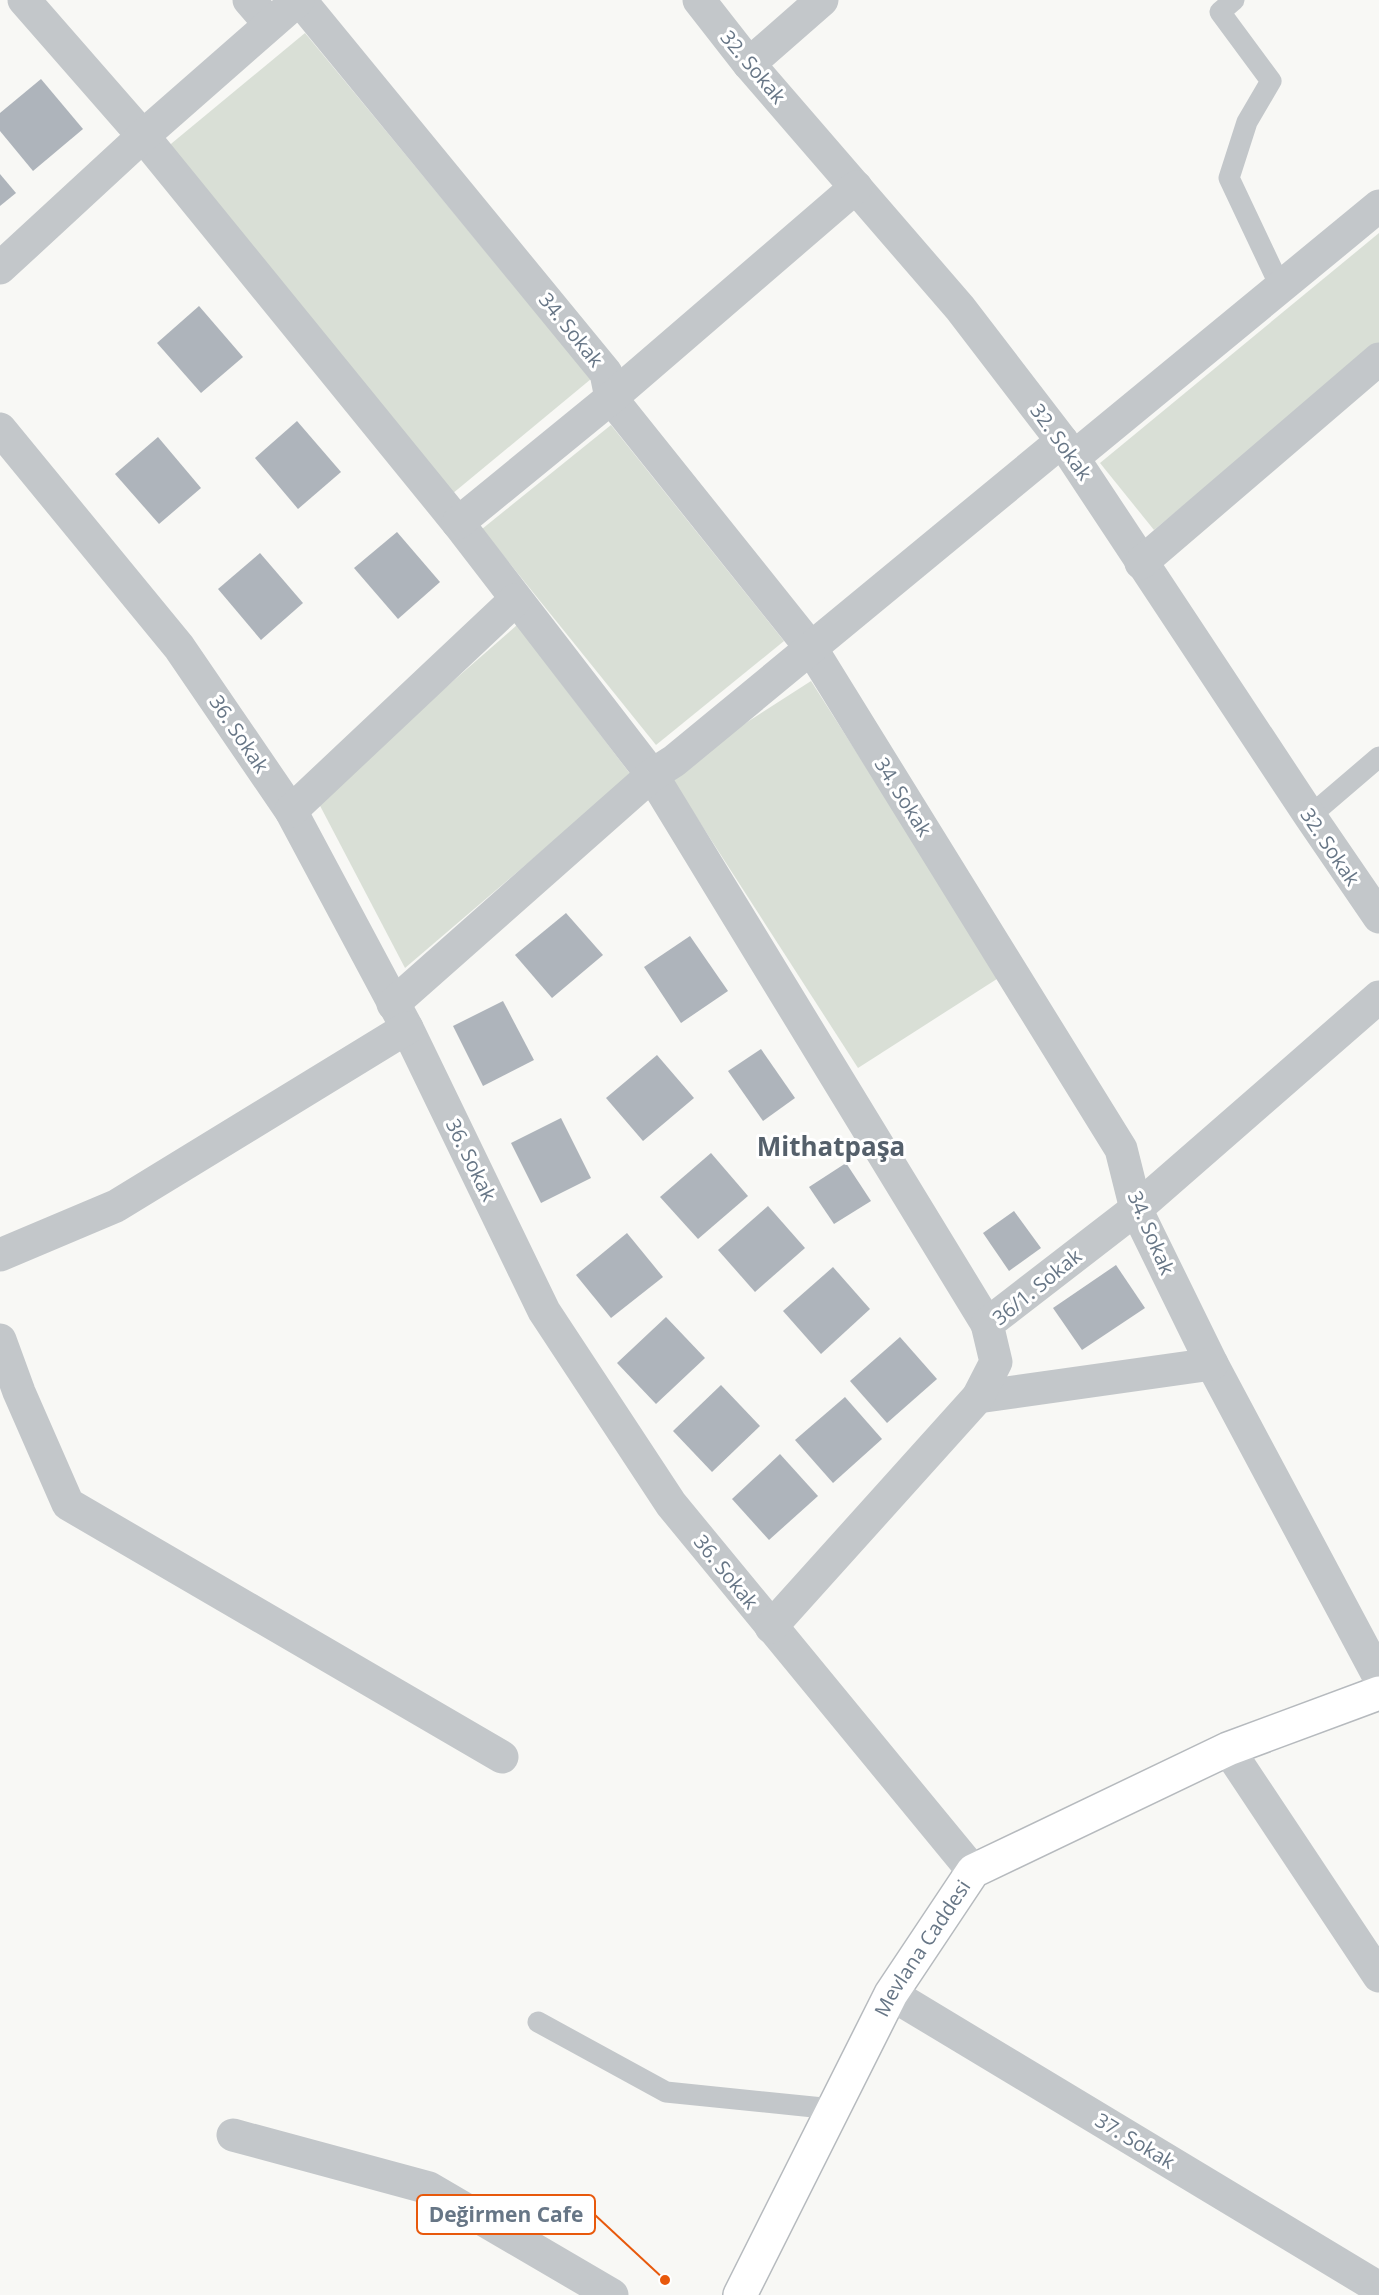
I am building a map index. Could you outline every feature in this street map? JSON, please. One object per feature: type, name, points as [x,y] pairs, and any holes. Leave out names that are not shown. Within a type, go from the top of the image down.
[{"type":"main road","name":"Mevlana Caddesi","points":[[740,2295],[891,1994],[973,1871],[1228,1749],[1379,1693]]},
{"type":"street","points":[[24,0],[143,136],[458,523],[515,600],[652,775],[987,1324]]},
{"type":"street","points":[[0,268],[143,136],[259,12],[299,0]]},
{"type":"street","name":"34. Sokak","points":[[299,0],[606,373],[611,398],[811,648],[1121,1149],[1136,1209],[1212,1364],[1379,1677]]},
{"type":"street","name":"32. Sokak","points":[[699,0],[749,64],[960,308],[1068,449],[1141,563],[1379,917]]},
{"type":"street","points":[[749,64],[822,0]]},
{"type":"street","points":[[458,523],[611,398],[856,187]]},
{"type":"street","points":[[0,1255],[116,1206],[400,1016],[652,775],[674,761],[811,648],[1280,286],[1379,206]]},
{"type":"street","points":[[1141,563],[1379,359]]},
{"type":"street","name":"36. Sokak","points":[[0,429],[179,647],[291,811],[400,1016],[544,1311],[671,1504],[973,1871]]},
{"type":"street","points":[[291,811],[515,600]]},
{"type":"street","name":"36/1. Sokak","points":[[771,1627],[978,1397],[996,1362],[987,1324],[1136,1209],[1379,997]]},
{"type":"street","points":[[0,1340],[19,1392],[68,1504],[502,1757]]},
{"type":"street","points":[[978,1397],[1212,1364]]},
{"type":"street","points":[[1228,1749],[1379,1976]]},
{"type":"street","name":"37. Sokak","points":[[891,1994],[1379,2288]]},
{"type":"street","points":[[232,2135],[429,2188],[612,2295]]},
{"type":"lane","points":[[1234,0],[1220,12],[1271,81],[1247,122],[1229,178],[1280,286]]},
{"type":"lane","points":[[1310,816],[1379,757]]},
{"type":"lane","points":[[538,2022],[666,2092],[833,2109]]},
{"type":"shaded area","points":[[305,33],[591,379],[452,494],[166,148]]},
{"type":"shaded area","points":[[1379,233],[1379,344],[1154,530],[1100,463]]},
{"type":"shaded area","points":[[611,425],[784,641],[656,745],[482,529]]},
{"type":"shaded area","points":[[517,625],[631,775],[405,968],[317,800]]},
{"type":"shaded area","points":[[811,681],[1000,977],[858,1068],[668,773]]},
{"type":"building","points":[[41,79],[83,129],[33,171],[0,131],[0,113]]},
{"type":"building","points":[[0,174],[16,193],[0,206]]},
{"type":"building","points":[[199,306],[243,357],[201,393],[157,343]]},
{"type":"building","points":[[297,421],[341,472],[298,509],[255,458]]},
{"type":"building","points":[[158,437],[201,488],[159,524],[115,474]]},
{"type":"building","points":[[397,532],[440,582],[398,619],[354,568]]},
{"type":"building","points":[[260,553],[303,603],[261,640],[218,589]]},
{"type":"building","points":[[566,913],[603,955],[552,998],[515,955]]},
{"type":"building","points":[[690,936],[728,991],[681,1023],[644,967]]},
{"type":"building","points":[[503,1001],[534,1060],[483,1086],[453,1026]]},
{"type":"building","points":[[761,1049],[795,1098],[763,1121],[728,1071]]},
{"type":"building","points":[[657,1055],[694,1098],[643,1141],[606,1098]]},
{"type":"building","points":[[561,1118],[591,1178],[541,1203],[511,1143]]},
{"type":"building","points":[[711,1153],[748,1196],[698,1239],[660,1197]]},
{"type":"building","points":[[846,1163],[871,1201],[834,1224],[809,1187]]},
{"type":"building","points":[[768,1206],[805,1248],[755,1292],[718,1250]]},
{"type":"building","points":[[1014,1211],[1041,1248],[1009,1271],[983,1233]]},
{"type":"building","points":[[627,1233],[663,1277],[611,1318],[576,1275]]},
{"type":"building","points":[[1116,1265],[1145,1308],[1082,1350],[1053,1308]]},
{"type":"building","points":[[833,1267],[870,1309],[821,1354],[783,1311]]},
{"type":"building","points":[[666,1317],[705,1358],[656,1404],[617,1363]]},
{"type":"building","points":[[900,1337],[937,1379],[887,1423],[850,1381]]},
{"type":"building","points":[[721,1385],[760,1426],[712,1472],[673,1431]]},
{"type":"building","points":[[845,1397],[882,1439],[833,1483],[795,1440]]},
{"type":"building","points":[[780,1454],[818,1496],[769,1540],[732,1499]]},
{"type":"place","name":"Değirmen Cafe","points":[[665,2280]]},
{"type":"district","name":"Mithatpaşa","points":[[831,1147]]}]
